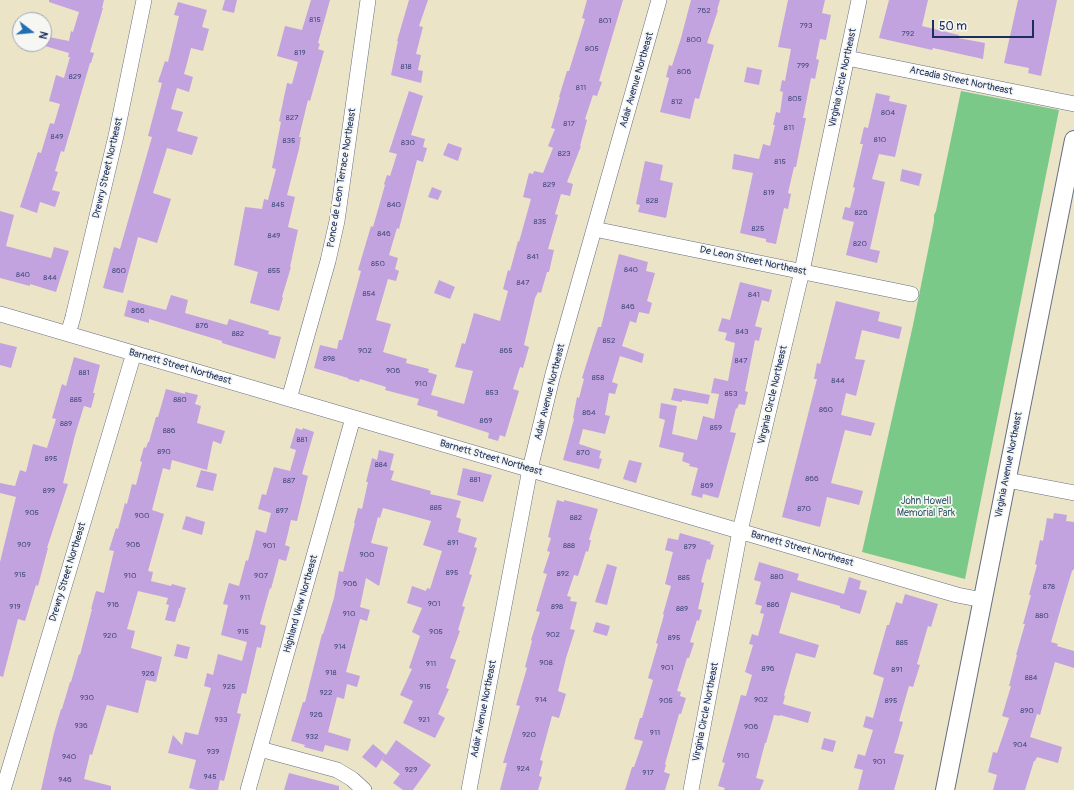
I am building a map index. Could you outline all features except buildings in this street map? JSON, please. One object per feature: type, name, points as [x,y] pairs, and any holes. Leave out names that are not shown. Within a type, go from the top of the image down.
[{"type":"street","name":"Drewry Street Northeast","points":[[68,334],[114,142],[144,0]]},
{"type":"street","name":"Ponce de Leon Terrace Northeast","points":[[289,399],[328,261],[337,221],[368,0]]},
{"type":"street","name":"Adair Avenue Northeast","points":[[469,790],[530,470],[553,374],[659,0]]},
{"type":"street","name":"Virginia Circle Northeast","points":[[691,790],[740,531],[802,271],[859,0]]},
{"type":"street","name":"Arcadia Street Northeast","points":[[847,58],[1074,104]]},
{"type":"street","name":"Virginia Avenue Northeast","points":[[945,790],[1074,140]]},
{"type":"street","name":"De Leon Street Northeast","points":[[594,229],[911,294]]},
{"type":"street","name":"Barnett Street Northeast","points":[[0,314],[530,470],[950,592],[983,600]]},
{"type":"street","name":"Drewry Street Northeast","points":[[3,790],[134,353]]},
{"type":"street","name":"Highland View Northeast","points":[[248,790],[353,418]]},
{"type":"street","points":[[1006,480],[1074,493]]},
{"type":"street","points":[[260,749],[337,770],[352,779],[364,790]]},
{"type":"green space","name":"John Howell Memorial Park","points":[[961,91],[1059,110],[965,579],[862,552],[913,325],[934,215]]}]
